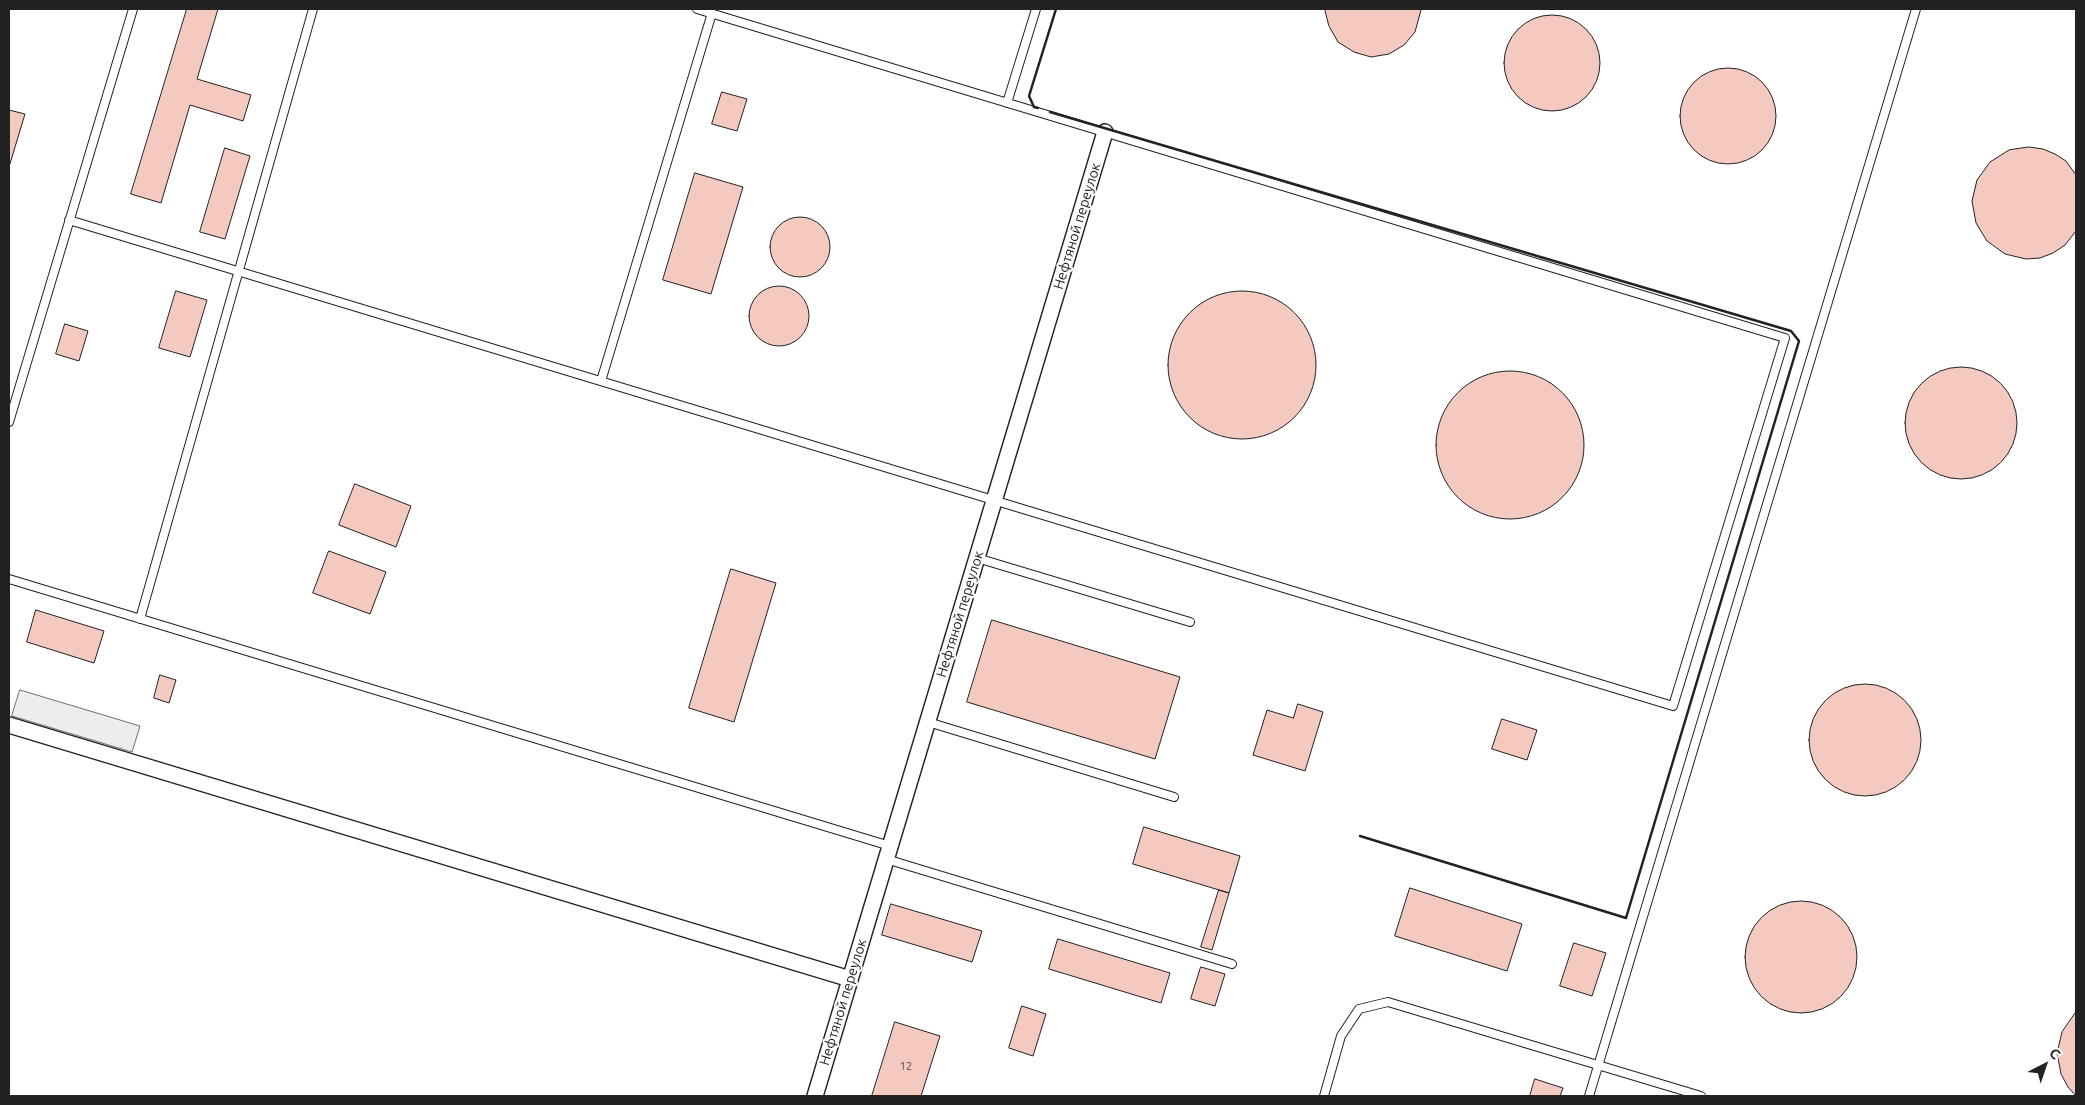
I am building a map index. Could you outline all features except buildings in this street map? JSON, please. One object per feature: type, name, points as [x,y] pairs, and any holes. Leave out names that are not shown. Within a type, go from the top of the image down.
[{"type":"street","name":"Нефтяной переулок","points":[[815,1096],[1105,132]]},
{"type":"street","points":[[9,725],[850,980]]},
{"type":"lane","points":[[9,422],[133,9]]},
{"type":"lane","points":[[140,619],[313,9]]},
{"type":"lane","points":[[69,220],[1674,706],[1784,338],[697,9]]},
{"type":"lane","points":[[1007,103],[1036,9]]},
{"type":"lane","points":[[1589,1096],[1916,9]]},
{"type":"lane","points":[[602,382],[712,13]]},
{"type":"lane","points":[[977,558],[1190,622]]},
{"type":"lane","points":[[9,579],[888,853],[1232,964]]},
{"type":"lane","points":[[928,722],[1174,797]]},
{"type":"lane","points":[[1324,1096],[1341,1036],[1359,1009],[1388,1002],[1701,1096]]},
{"type":"shaded area","points":[[20,690],[140,726],[132,752],[12,716]]},
{"type":"wall","points":[[1038,108],[1034,107],[1029,96],[1056,9]]},
{"type":"wall","points":[[1050,112],[1791,331],[1799,341],[1626,918],[1360,836]]}]
